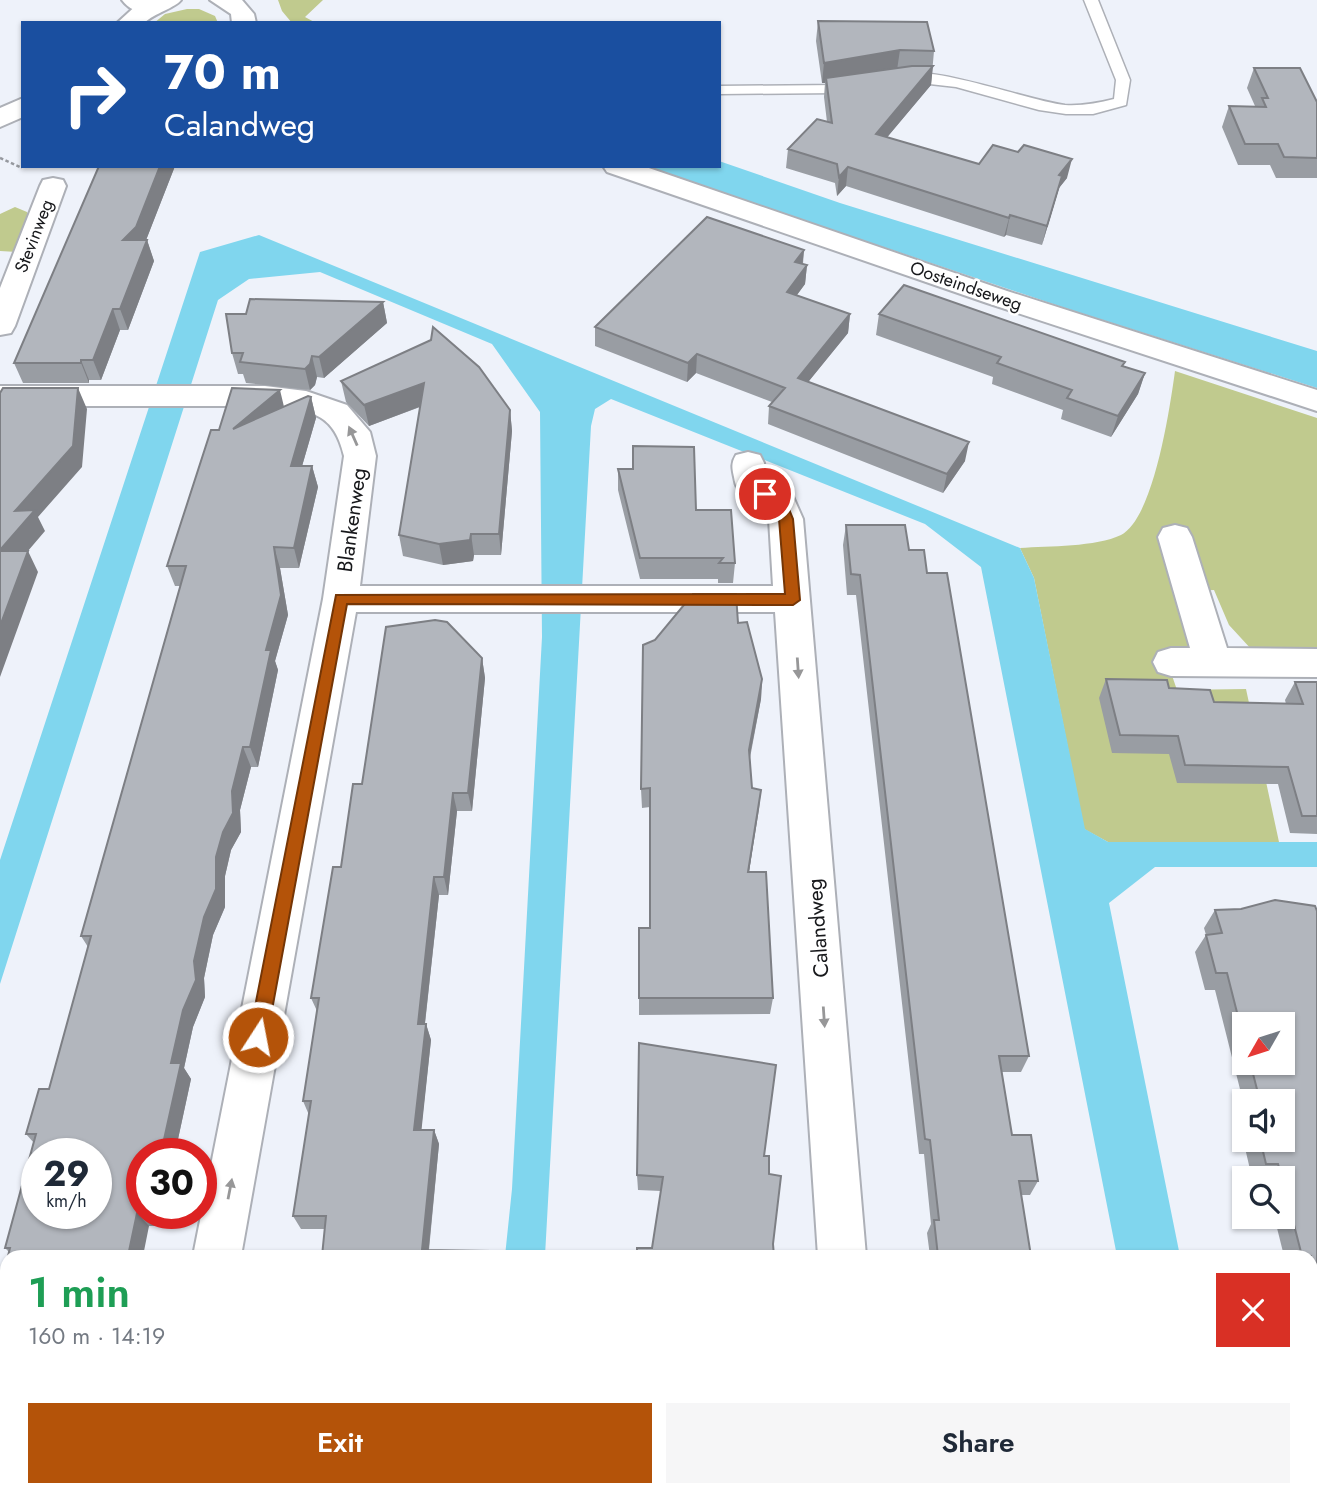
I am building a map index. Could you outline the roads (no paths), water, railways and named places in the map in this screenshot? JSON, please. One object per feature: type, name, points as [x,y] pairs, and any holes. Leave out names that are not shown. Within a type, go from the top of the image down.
[{"type":"street","points":[[131,21],[150,2]]},
{"type":"street","points":[[0,119],[21,107]]},
{"type":"street","name":"Oosteindseweg","points":[[622,168],[997,297],[1317,401]]},
{"type":"street","name":"Stevinweg","points":[[0,326],[53,186]]},
{"type":"street","name":"Blankenweg","points":[[0,396],[265,396],[306,401],[337,412],[354,432],[360,456],[341,599],[218,1250]]},
{"type":"street","name":"Calandweg","points":[[748,463],[752,488],[779,500],[786,519],[842,1250]]},
{"type":"street","points":[[1175,537],[1213,663]]},
{"type":"street","points":[[341,599],[793,600]]},
{"type":"street","points":[[1171,662],[1317,663]]},
{"type":"lane","points":[[721,90],[838,89],[876,80],[930,78],[1053,110],[1101,109],[1121,102],[1123,80],[1091,0]]},
{"type":"water","points":[[721,162],[840,203],[1317,351],[1317,388],[1065,308],[648,168],[721,168]]},
{"type":"water","points":[[259,235],[1020,548],[1034,578],[1085,829],[1108,842],[1317,842],[1317,867],[1155,867],[1109,903],[1179,1250],[1116,1250],[981,567],[925,524],[611,399],[595,409],[591,426],[545,1250],[506,1250],[512,1189],[542,637],[540,412],[492,344],[320,272],[249,279],[218,300],[0,984],[0,860],[200,252]]}]
